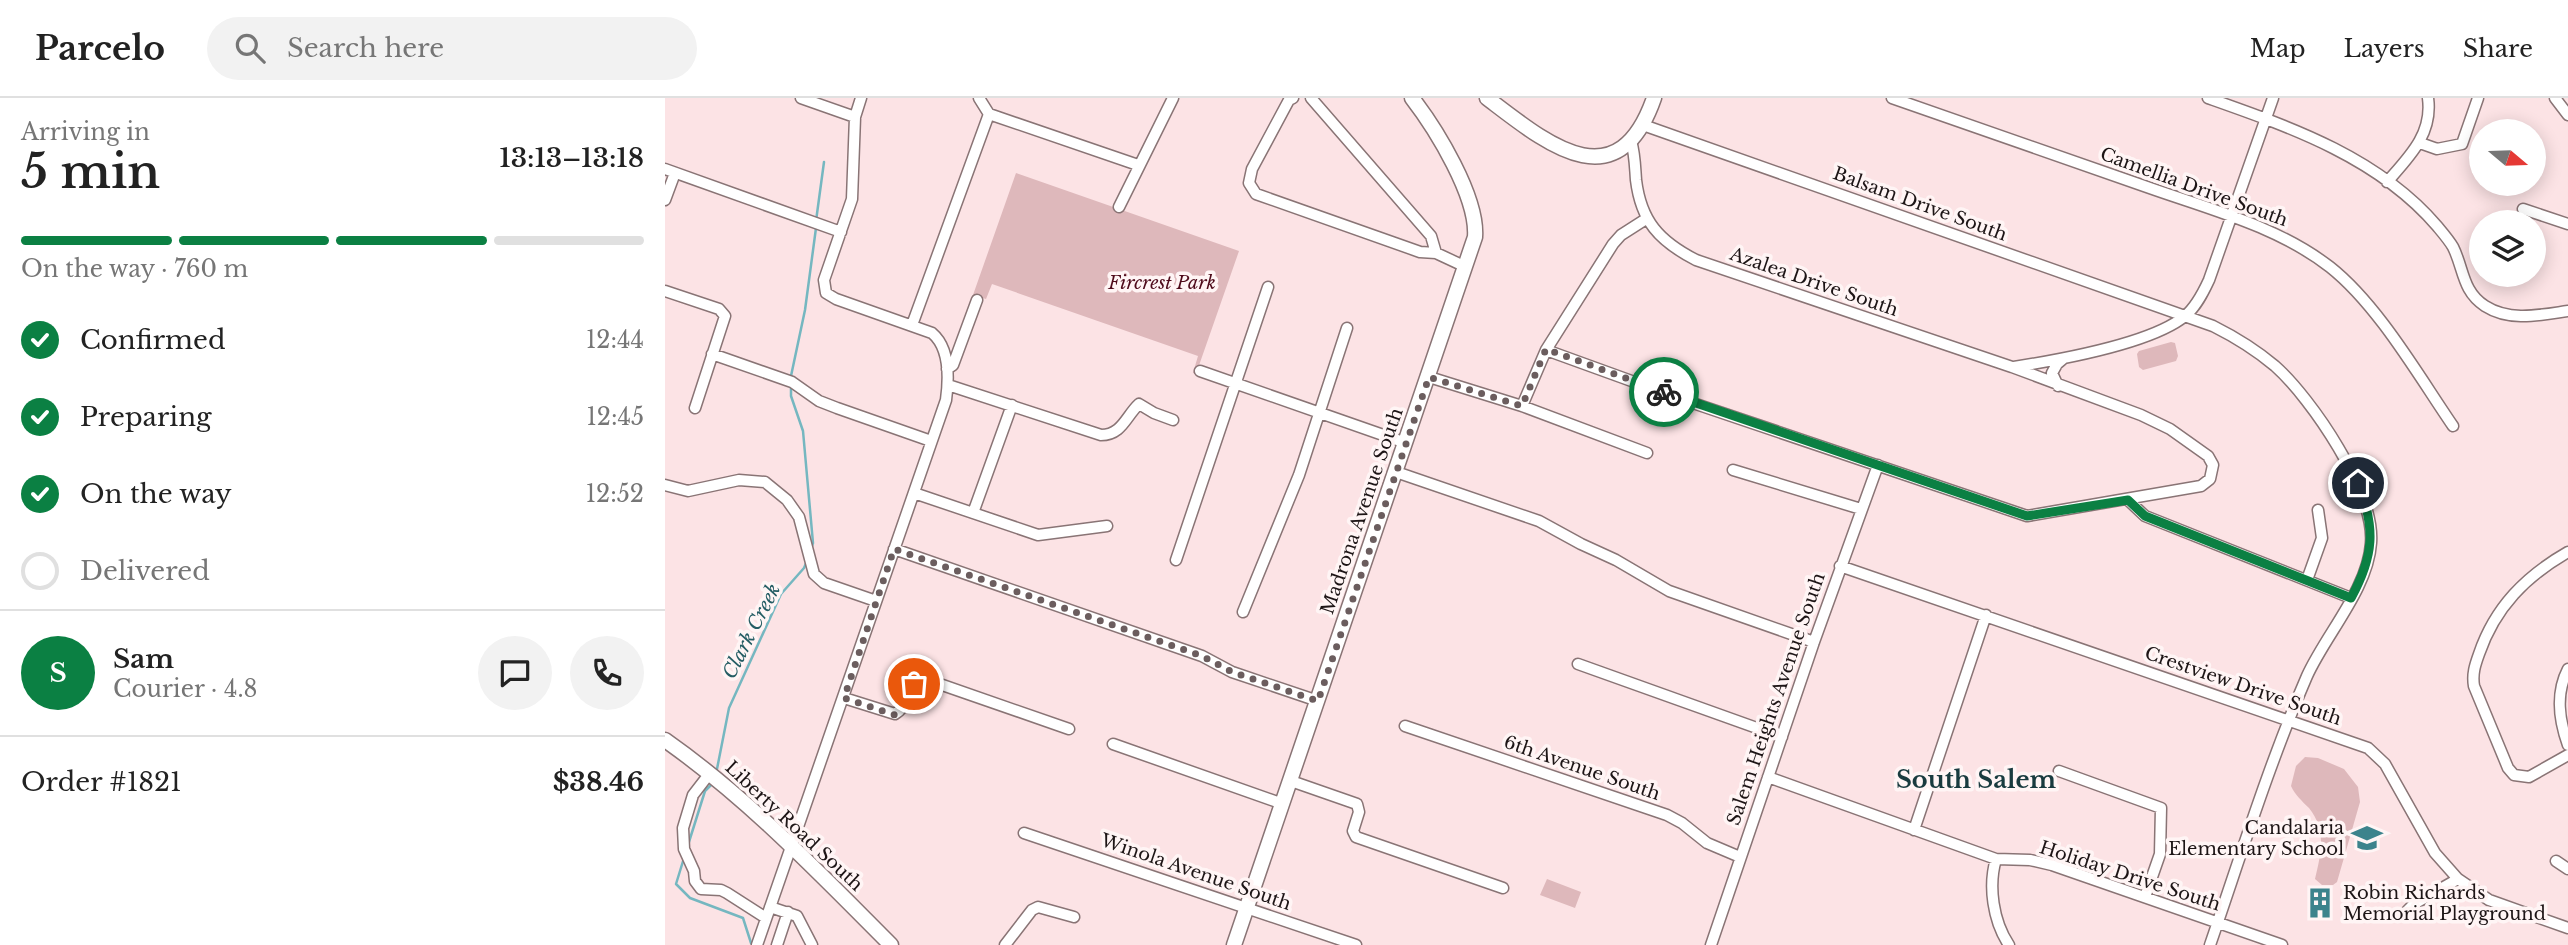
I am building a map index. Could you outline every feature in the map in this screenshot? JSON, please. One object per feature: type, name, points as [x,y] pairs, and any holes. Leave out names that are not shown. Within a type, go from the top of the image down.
[{"type":"main road","name":"Madrona Avenue South","points":[[1234,945],[1429,377],[1466,267],[1476,227],[1469,198],[1434,130],[1412,98]]},
{"type":"main road","points":[[1487,98],[1552,145],[1572,154],[1595,156],[1605,155],[1631,141],[1643,125],[1654,98]]},
{"type":"main road","name":"Liberty Road South","points":[[665,740],[751,807],[891,945]]},
{"type":"street","points":[[801,98],[855,117]]},
{"type":"street","points":[[757,945],[946,400],[948,385],[943,348],[937,337],[926,330],[836,299],[826,293],[824,279],[842,232],[854,186],[855,117],[861,98]]},
{"type":"street","points":[[979,98],[989,114],[1139,164]]},
{"type":"street","points":[[1119,207],[1173,98]]},
{"type":"street","points":[[1293,98],[1289,100],[1252,169],[1249,184],[1256,194],[1420,252],[1436,253],[1466,267]]},
{"type":"street","points":[[1311,98],[1431,236],[1436,253]]},
{"type":"street","name":"Camellia Drive South","points":[[1892,98],[2232,217],[2302,247],[2356,291],[2452,426]]},
{"type":"street","points":[[2208,98],[2313,137],[2348,154],[2387,182],[2425,213],[2453,246],[2466,285],[2471,294],[2485,306],[2510,316],[2568,311]]},
{"type":"street","points":[[2012,368],[2063,359],[2149,336],[2186,316],[2209,281],[2273,98]]},
{"type":"street","points":[[2387,182],[2420,143],[2428,123],[2428,98]]},
{"type":"street","points":[[2420,143],[2437,149],[2462,144],[2479,98]]},
{"type":"street","points":[[2555,98],[2568,115]]},
{"type":"street","points":[[912,325],[989,114]]},
{"type":"street","name":"Balsam Drive South","points":[[1643,125],[2186,316],[2232,335],[2276,367],[2299,390],[2358,483],[2370,519],[2371,544],[2361,579],[2308,673],[2269,769],[2210,945]]},
{"type":"street","name":"Azalea Drive South","points":[[1631,141],[1637,186],[1646,219],[1671,246],[1696,260],[2141,415],[2170,429],[2208,456],[2213,465],[2210,479],[2200,486],[2128,500]]},
{"type":"street","points":[[665,200],[670,171],[842,232]]},
{"type":"street","points":[[2523,209],[2568,224]]},
{"type":"street","points":[[1522,406],[1546,349],[1613,244],[1628,229],[1646,219]]},
{"type":"street","points":[[1176,560],[1268,286]]},
{"type":"street","points":[[665,291],[724,313],[725,320],[695,408]]},
{"type":"street","points":[[947,369],[953,365],[977,300]]},
{"type":"street","points":[[1243,612],[1299,475],[1347,328]]},
{"type":"street","points":[[1546,349],[1684,400],[2021,514],[2040,515],[2128,500],[2145,516],[2351,598]]},
{"type":"street","points":[[712,354],[792,382],[818,401],[931,442]]},
{"type":"street","points":[[2058,386],[2052,373],[2063,359]]},
{"type":"street","points":[[1200,372],[1406,443]]},
{"type":"street","points":[[1429,377],[1522,406],[1647,453]]},
{"type":"street","points":[[948,385],[1101,435],[1110,435],[1119,429],[1139,404],[1173,420]]},
{"type":"street","points":[[974,513],[1012,405]]},
{"type":"street","name":"Salem Heights Avenue South","points":[[1711,945],[1840,566],[1878,465]]},
{"type":"street","points":[[1733,470],[1861,509]]},
{"type":"street","points":[[1396,472],[1539,520],[1581,544],[1627,565],[1669,591],[1814,642]]},
{"type":"street","points":[[665,485],[688,491],[739,480],[765,482],[787,499],[799,517],[811,568],[818,579],[876,601]]},
{"type":"street","points":[[914,493],[1038,535],[1107,526]]},
{"type":"street","points":[[2307,580],[2322,538],[2318,510]]},
{"type":"street","points":[[894,549],[1202,656],[1232,672],[1318,701]]},
{"type":"street","points":[[2568,552],[2533,575],[2504,605],[2482,646],[2473,677],[2508,768],[2514,775],[2529,777],[2568,755]]},
{"type":"street","name":"Crestview Drive South","points":[[1840,566],[2357,743],[2376,754],[2385,764],[2435,853],[2458,879],[2490,900],[2568,928]]},
{"type":"street","points":[[1914,830],[1986,615]]},
{"type":"street","points":[[1578,664],[1782,737]]},
{"type":"street","points":[[2568,669],[2559,700],[2562,729],[2568,745]]},
{"type":"street","points":[[844,698],[895,715],[904,706],[914,684],[928,680],[1069,729]]},
{"type":"street","name":"6th Avenue South","points":[[1405,726],[1667,815],[1707,843],[1740,857]]},
{"type":"street","points":[[1113,744],[1283,804]]},
{"type":"street","points":[[2059,771],[2161,808],[2160,854],[2145,897]]},
{"type":"street","points":[[710,773],[697,787],[684,821],[682,843],[694,871],[695,881],[701,889],[724,891],[766,918]]},
{"type":"street","name":"Holiday Drive South","points":[[1768,777],[1996,859],[2030,860],[2052,865],[2282,945]]},
{"type":"street","points":[[1291,781],[1357,804],[1359,812],[1353,831],[1356,837],[1503,888]]},
{"type":"street","name":"Winola Avenue South","points":[[1024,833],[1356,945]]},
{"type":"street","points":[[1996,859],[1993,878],[1994,912],[2009,945]]},
{"type":"street","points":[[2556,861],[2568,869]]},
{"type":"street","points":[[2407,911],[2414,904],[2458,879]]},
{"type":"street","points":[[770,907],[797,916],[812,945]]},
{"type":"street","points":[[1005,945],[1032,910],[1038,907],[1074,917]]},
{"type":"street","points":[[777,945],[788,912]]},
{"type":"green space","name":"Fircrest Park","points":[[1016,173],[1239,251],[1196,374],[1193,373],[1198,356],[992,284],[986,299],[973,295]]},
{"type":"green space","points":[[2175,343],[2178,356],[2176,361],[2143,370],[2139,367],[2139,351]]},
{"type":"green space","points":[[2305,757],[2318,758],[2344,769],[2358,787],[2360,802],[2337,882],[2333,885],[2322,885],[2315,879],[2321,842],[2318,825],[2309,808],[2291,786],[2296,766]]},
{"type":"green space","points":[[1547,879],[1581,892],[1575,908],[1540,895]]},
{"type":"waterway","name":"Clark Creek","points":[[816,221],[824,162]]},
{"type":"waterway","name":"Clark Creek","points":[[791,376],[805,310],[816,228]]},
{"type":"waterway","name":"Clark Creek","points":[[791,386],[791,396],[803,431],[813,543],[811,549]]},
{"type":"waterway","name":"Clark Creek","points":[[716,774],[729,708],[781,594],[807,561]]},
{"type":"waterway","name":"Clark Creek","points":[[688,845],[705,791],[713,783]]},
{"type":"waterway","name":"Clark Creek","points":[[684,858],[676,884],[690,898],[743,918],[751,943]]},
{"type":"way so far","points":[[914,684],[901,712],[895,715],[844,698],[894,549],[1202,656],[1232,672],[1318,701],[1429,377],[1522,406],[1546,349],[1664,392]]},
{"type":"place","name":"Candalaria Elementary School","points":[[2367,838]]},
{"type":"place","name":"Robin Richards Memorial Playground","points":[[2320,903]]},
{"type":"district","name":"South Salem","points":[[1976,780]]},
{"type":"route","points":[[1664,392],[2027,516],[2128,500],[2145,516],[2351,598],[2367,563],[2371,544],[2370,519],[2358,483]]}]
